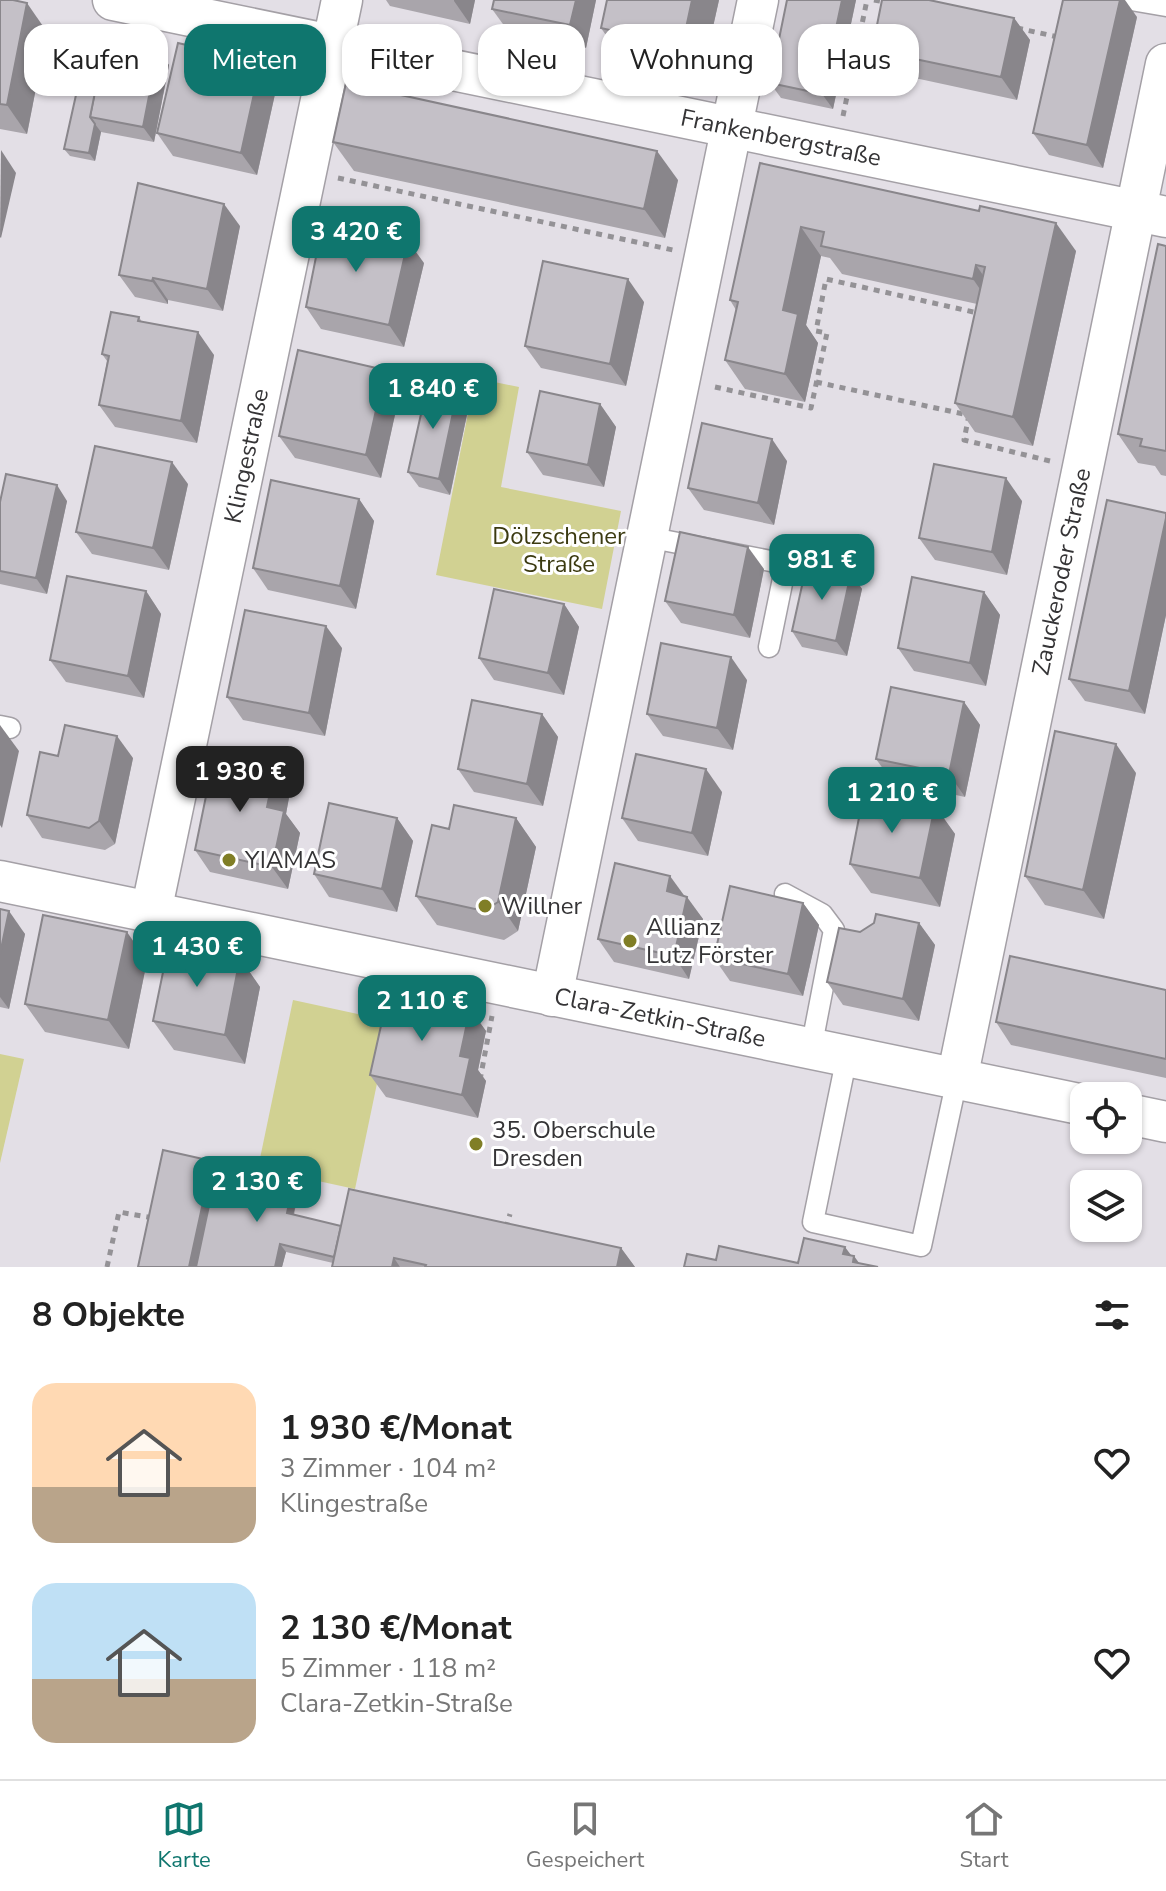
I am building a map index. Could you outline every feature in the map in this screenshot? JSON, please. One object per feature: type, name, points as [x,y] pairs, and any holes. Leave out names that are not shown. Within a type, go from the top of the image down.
[{"type":"street","name":"Frankenbergstraße","points":[[113,0],[1151,214]]},
{"type":"street","name":"Klingestraße","points":[[151,912],[342,0]]},
{"type":"street","points":[[552,996],[758,0]]},
{"type":"street","name":"Zauckeroder Straße","points":[[957,1079],[1082,468],[1151,214],[1166,64]]},
{"type":"street","name":"Clara-Zetkin-Straße","points":[[0,881],[1070,1102]]},
{"type":"street","points":[[1142,1117],[1166,1122]]},
{"type":"lane","points":[[1131,0],[1166,6]]},
{"type":"lane","points":[[647,537],[786,564],[769,647]]},
{"type":"lane","points":[[785,894],[822,914],[834,930],[829,1053],[813,1222],[921,1246],[957,1079]]},
{"type":"path","points":[[836,149],[867,0]]},
{"type":"path","points":[[874,0],[889,3]]},
{"type":"path","points":[[1005,26],[1063,37]]},
{"type":"path","points":[[347,179],[705,258]]},
{"type":"path","points":[[411,193],[412,184]]},
{"type":"path","points":[[613,236],[614,227]]},
{"type":"path","points":[[680,379],[811,408],[827,333],[816,331],[826,279],[990,315]]},
{"type":"path","points":[[816,382],[969,415]]},
{"type":"path","points":[[972,401],[964,440],[1082,468]]},
{"type":"path","points":[[480,1080],[495,983]]},
{"type":"path","points":[[107,1267],[119,1212],[162,1220]]},
{"type":"path","points":[[503,1241],[510,1214]]},
{"type":"green space","name":"Dölzschener Straße","points":[[475,378],[519,387],[501,487],[621,511],[602,609],[436,575]]},
{"type":"green space","points":[[293,1000],[390,1021],[355,1189],[258,1168]]},
{"type":"green space","points":[[0,1054],[24,1059],[0,1163]]},
{"type":"building","points":[[0,0],[27,3],[7,105],[0,104]]},
{"type":"building","points":[[494,0],[576,0],[570,24],[492,9]]},
{"type":"building","points":[[607,0],[692,0],[687,24],[602,24]]},
{"type":"building","points":[[787,0],[842,0],[837,24],[798,24],[798,89],[782,86],[782,24]]},
{"type":"building","points":[[882,0],[929,0],[1014,18],[1001,77],[919,60],[919,24],[877,24]]},
{"type":"building","points":[[1063,0],[1120,0],[1087,145],[1033,133]]},
{"type":"building","points":[[178,43],[184,44],[184,96],[254,96],[241,153],[157,133]]},
{"type":"building","points":[[76,96],[94,96],[90,117],[95,124],[89,153],[64,149]]},
{"type":"building","points":[[94,96],[149,96],[143,127],[90,117]]},
{"type":"building","points":[[343,96],[405,96],[657,151],[644,209],[333,142]]},
{"type":"building","points":[[760,163],[979,211],[980,206],[1056,223],[1013,417],[955,403],[985,267],[976,265],[973,279],[821,246],[824,232],[801,227],[783,310],[798,314],[785,374],[725,360],[738,302],[730,300]]},
{"type":"building","points":[[138,183],[224,204],[207,289],[119,275]]},
{"type":"building","points":[[323,222],[408,241],[389,325],[306,307]]},
{"type":"building","points":[[1158,244],[1166,246],[1166,451],[1140,446],[1142,439],[1118,434]]},
{"type":"building","points":[[543,261],[628,279],[610,364],[525,346]]},
{"type":"building","points":[[111,312],[139,317],[138,321],[198,332],[181,421],[99,405],[109,356],[102,354]]},
{"type":"building","points":[[298,350],[385,370],[366,455],[279,436]]},
{"type":"building","points":[[428,383],[458,389],[439,479],[408,472]]},
{"type":"building","points":[[540,391],[600,404],[588,465],[527,452]]},
{"type":"building","points":[[702,423],[772,439],[758,503],[688,488]]},
{"type":"building","points":[[95,446],[172,462],[153,548],[76,532]]},
{"type":"building","points":[[934,464],[1006,478],[992,552],[919,538]]},
{"type":"building","points":[[6,474],[57,485],[36,578],[0,571],[0,502]]},
{"type":"building","points":[[271,480],[359,499],[340,586],[253,568]]},
{"type":"building","points":[[1107,500],[1166,513],[1129,691],[1069,679]]},
{"type":"building","points":[[680,532],[748,547],[734,615],[665,601]]},
{"type":"building","points":[[807,563],[851,573],[836,641],[792,631]]},
{"type":"building","points":[[67,576],[146,591],[128,676],[50,660]]},
{"type":"building","points":[[912,577],[984,592],[970,663],[898,648]]},
{"type":"building","points":[[494,589],[564,604],[548,673],[479,658]]},
{"type":"building","points":[[245,610],[326,626],[309,713],[227,697]]},
{"type":"building","points":[[661,643],[731,657],[717,728],[647,714]]},
{"type":"building","points":[[891,687],[964,702],[949,774],[876,759]]},
{"type":"building","points":[[472,700],[542,714],[527,784],[458,769]]},
{"type":"building","points":[[65,725],[117,736],[99,821],[89,828],[27,815],[40,752],[58,756]]},
{"type":"building","points":[[1055,731],[1116,744],[1083,890],[1025,876]]},
{"type":"building","points":[[636,754],[706,769],[692,833],[622,818]]},
{"type":"building","points":[[214,757],[275,769],[267,807],[284,811],[272,867],[195,850]]},
{"type":"building","points":[[864,792],[935,806],[920,878],[850,864]]},
{"type":"building","points":[[329,803],[397,818],[382,889],[314,874]]},
{"type":"building","points":[[454,805],[516,818],[498,902],[484,911],[416,896],[432,825],[449,829]]},
{"type":"building","points":[[615,863],[670,876],[667,891],[687,897],[674,956],[598,939]]},
{"type":"building","points":[[730,886],[803,903],[788,974],[714,958]]},
{"type":"building","points":[[0,909],[9,911],[0,954]]},
{"type":"building","points":[[876,914],[919,923],[903,999],[827,982],[839,928],[860,932],[874,923]]},
{"type":"building","points":[[43,915],[127,932],[108,1020],[25,1004]]},
{"type":"building","points":[[169,943],[240,958],[225,1035],[153,1021]]},
{"type":"building","points":[[1010,956],[1166,990],[1166,1059],[996,1022]]},
{"type":"building","points":[[389,990],[470,1009],[460,1056],[470,1058],[462,1095],[370,1075]]},
{"type":"building","points":[[163,1150],[212,1161],[189,1267],[138,1267]]},
{"type":"building","points":[[217,1168],[293,1185],[287,1213],[341,1226],[334,1257],[280,1244],[275,1267],[196,1267]]},
{"type":"building","points":[[349,1189],[621,1248],[617,1267],[425,1267],[394,1258],[392,1267],[332,1267]]},
{"type":"building","points":[[804,1238],[845,1247],[843,1254],[854,1256],[853,1262],[878,1267],[684,1267],[687,1254],[716,1260],[719,1246],[798,1263]]},
{"type":"place","name":"YIAMAS","points":[[229,860]]},
{"type":"place","name":"Willner","points":[[485,906]]},
{"type":"place","name":"Allianz Lutz Förster","points":[[630,941]]},
{"type":"place","name":"35. Oberschule Dresden","points":[[476,1144]]}]
